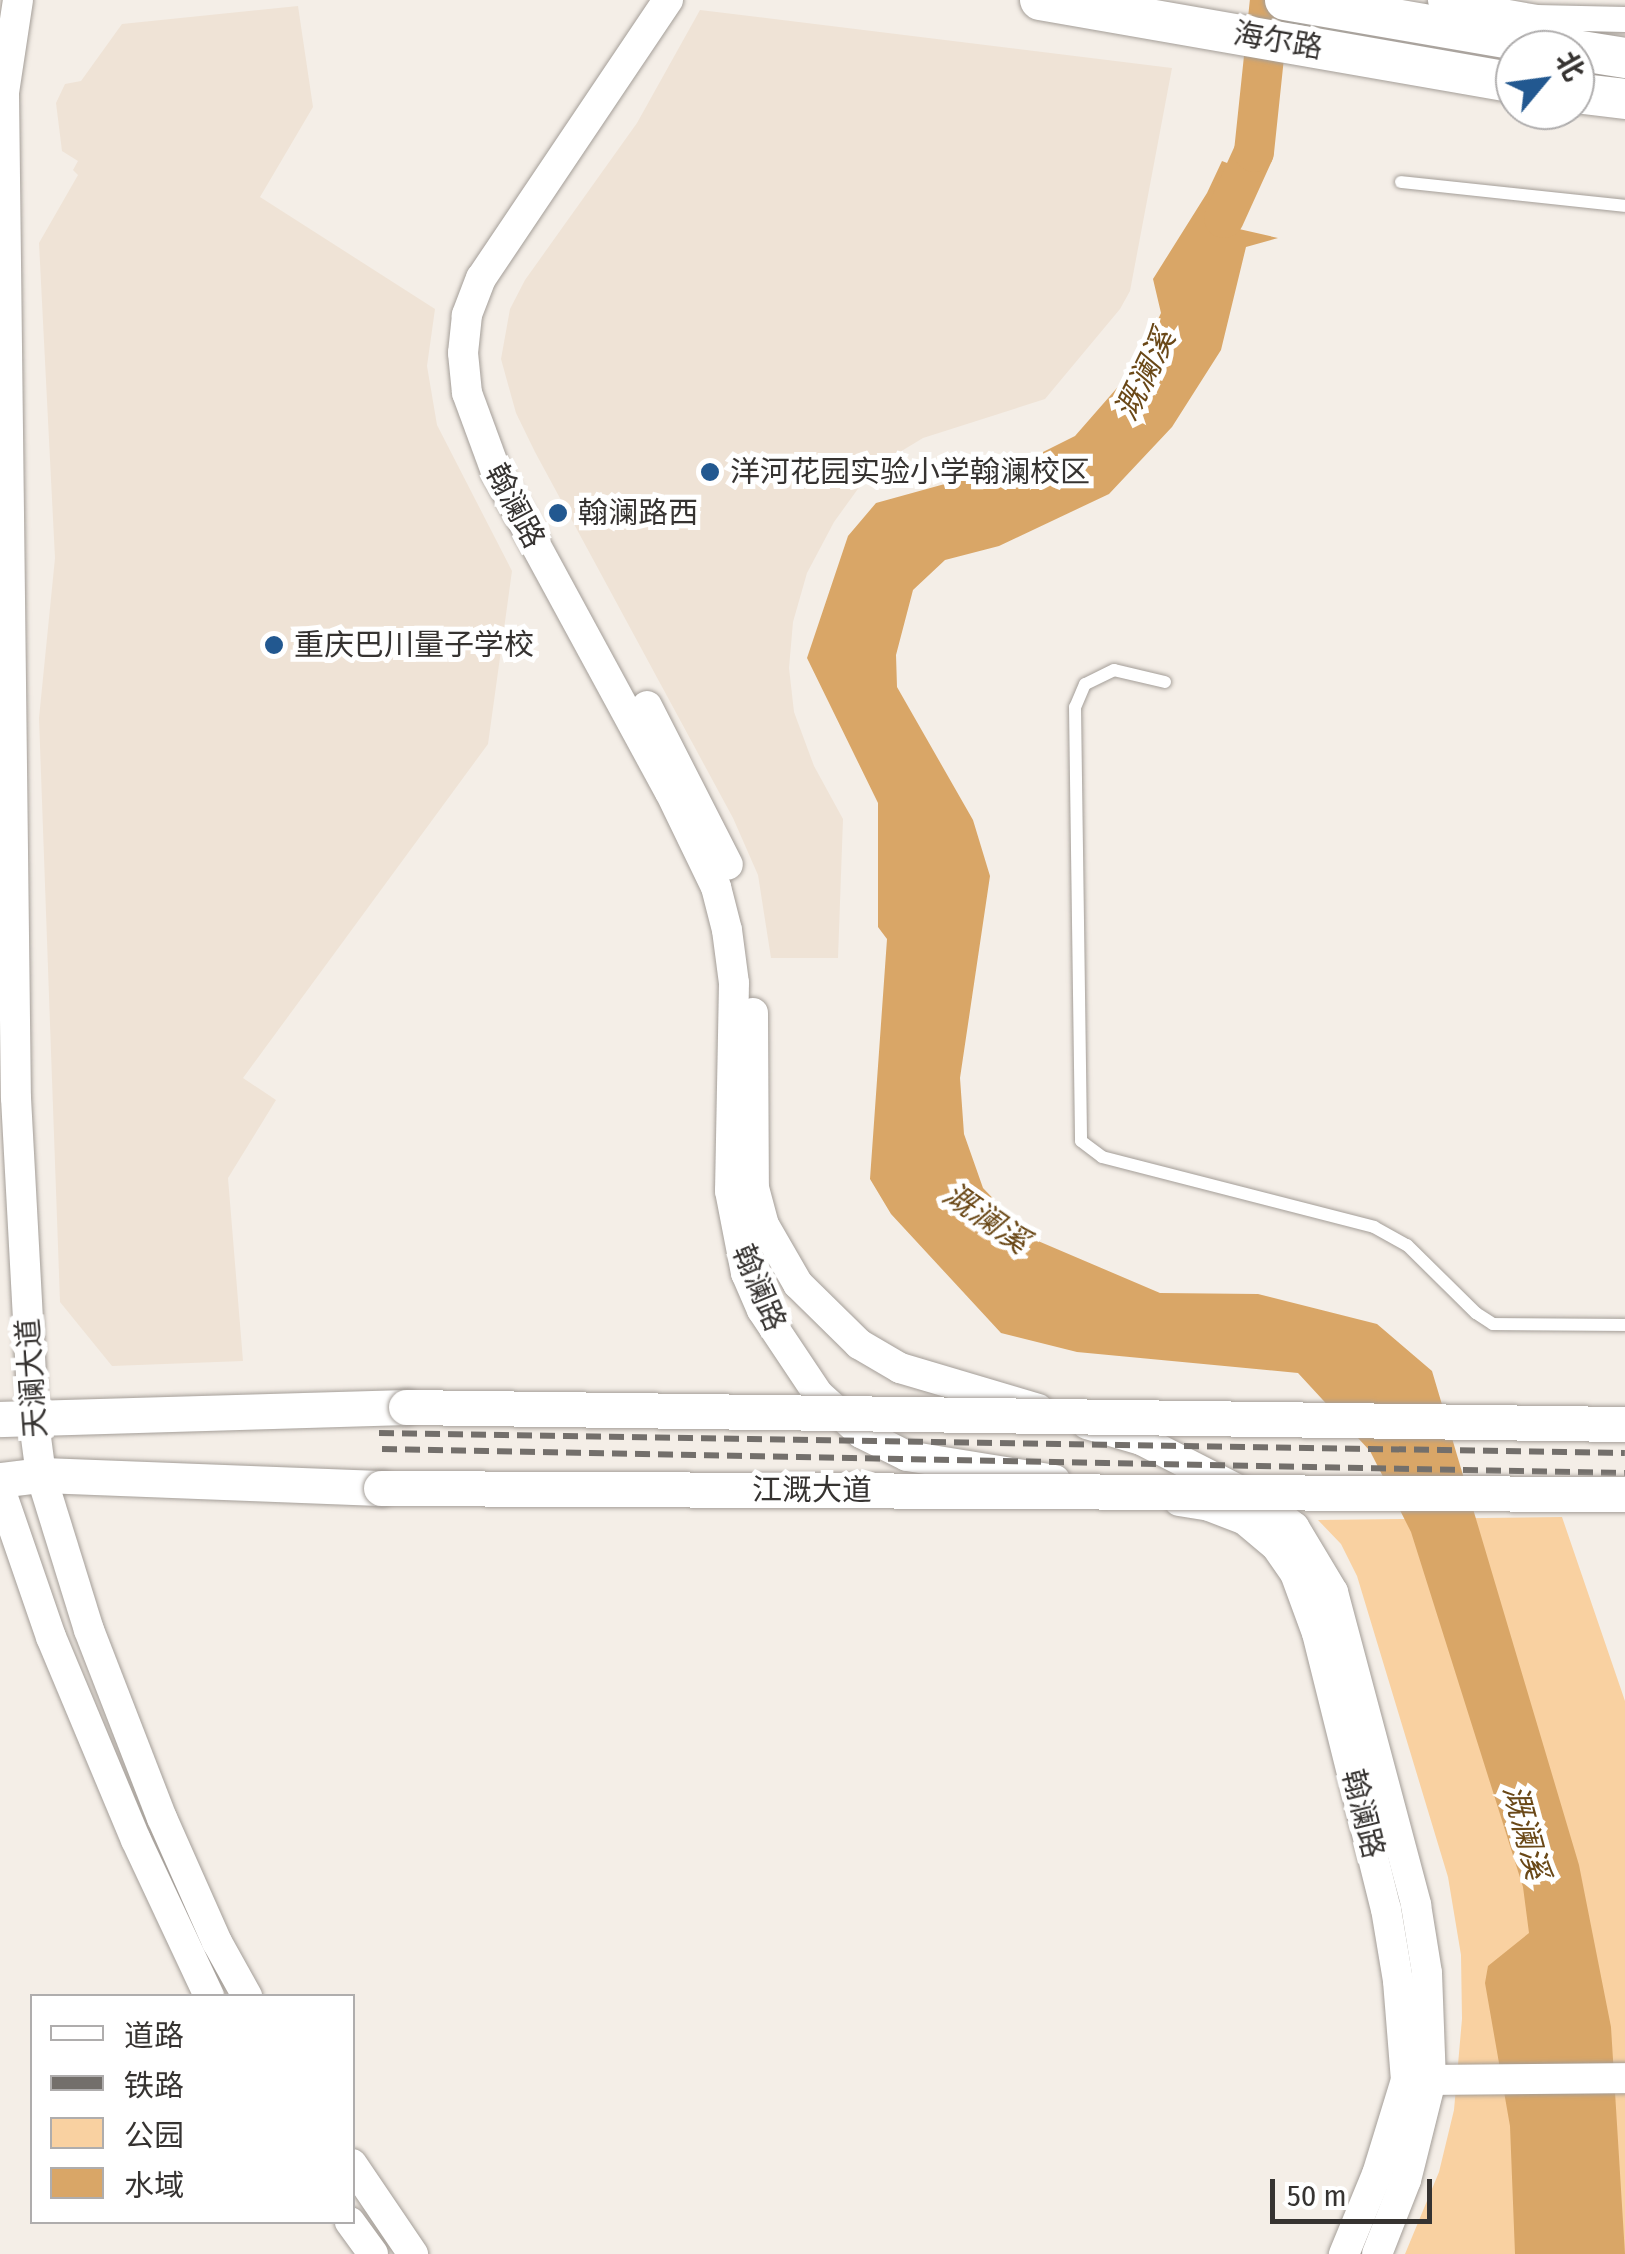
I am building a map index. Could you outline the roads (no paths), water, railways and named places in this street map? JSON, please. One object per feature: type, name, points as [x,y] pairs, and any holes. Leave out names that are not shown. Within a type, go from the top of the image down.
[{"type":"main road","name":"海尔路","points":[[1040,0],[1495,80]]},
{"type":"main road","name":"海尔路","points":[[1285,0],[1495,36]]},
{"type":"main road","name":"海尔路","points":[[1595,53],[1625,58]]},
{"type":"main road","points":[[1595,95],[1625,99]]},
{"type":"main road","points":[[16,1417],[406,1407],[1625,1424]]},
{"type":"main road","name":"江溉大道","points":[[0,1480],[41,1475],[380,1488],[1625,1494]]},
{"type":"street","name":"天澜大道","points":[[18,0],[2,92],[16,1098],[16,1417],[41,1475],[90,1630],[162,1818],[246,1994]]},
{"type":"street","name":"翰澜路","points":[[669,0],[496,252],[467,316],[462,354],[477,428],[496,472],[678,808],[716,887],[734,983],[730,1191],[746,1273],[762,1310],[818,1394],[861,1433],[906,1456],[1209,1506],[1244,1520],[1276,1546],[1310,1604],[1386,1910],[1419,2080],[1344,2254]]},
{"type":"street","name":"翰澜路","points":[[669,0],[618,105],[511,263],[485,323],[480,354],[494,422],[511,461],[688,780],[733,878],[746,923],[753,981],[754,1188],[764,1226],[798,1284],[858,1344],[900,1368],[1141,1440],[1260,1500],[1294,1527],[1333,1592],[1416,1905],[1428,1973],[1406,2180],[1377,2254]]},
{"type":"street","points":[[1440,0],[1536,17],[1625,19]]},
{"type":"street","points":[[0,1490],[51,1637],[136,1840],[209,1994]]},
{"type":"street","points":[[1419,2080],[1625,2078]]},
{"type":"street","points":[[355,2168],[413,2254]]},
{"type":"street","points":[[351,2224],[372,2254]]},
{"type":"lane","points":[[1401,182],[1625,206]]},
{"type":"lane","points":[[1166,682],[1114,670],[1085,684],[1075,708],[1081,1142],[1102,1157],[1374,1226],[1406,1244],[1476,1313],[1493,1324],[1625,1325]]},
{"type":"water","points":[[1222,161],[1258,175],[1239,229],[1278,238],[1246,247],[1221,350],[1172,427],[1109,494],[999,546],[945,560],[913,590],[896,655],[897,687],[973,820],[990,876],[960,1078],[964,1134],[983,1188],[1031,1238],[1160,1293],[1258,1294],[1377,1324],[1432,1371],[1579,1865],[1611,2027],[1625,2254],[1515,2254],[1510,2126],[1485,1983],[1488,1966],[1529,1933],[1523,1887],[1411,1532],[1370,1451],[1298,1373],[1077,1352],[1001,1333],[891,1214],[870,1179],[887,939],[878,927],[878,803],[807,658],[848,536],[876,503],[1021,463],[1075,436],[1137,365],[1161,313],[1153,279],[1207,193]]},
{"type":"waterway","name":"溉澜溪","points":[[1224,218],[1254,152],[1270,0]]},
{"type":"railway","points":[[379,1433],[1625,1453]]},
{"type":"railway","points":[[382,1449],[1625,1473]]},
{"type":"place","name":"洋河花园实验小学翰澜校区","points":[[710,472]]},
{"type":"place","name":"翰澜路西","points":[[558,513]]},
{"type":"place","name":"重庆巴川量子学校","points":[[274,645]]}]
